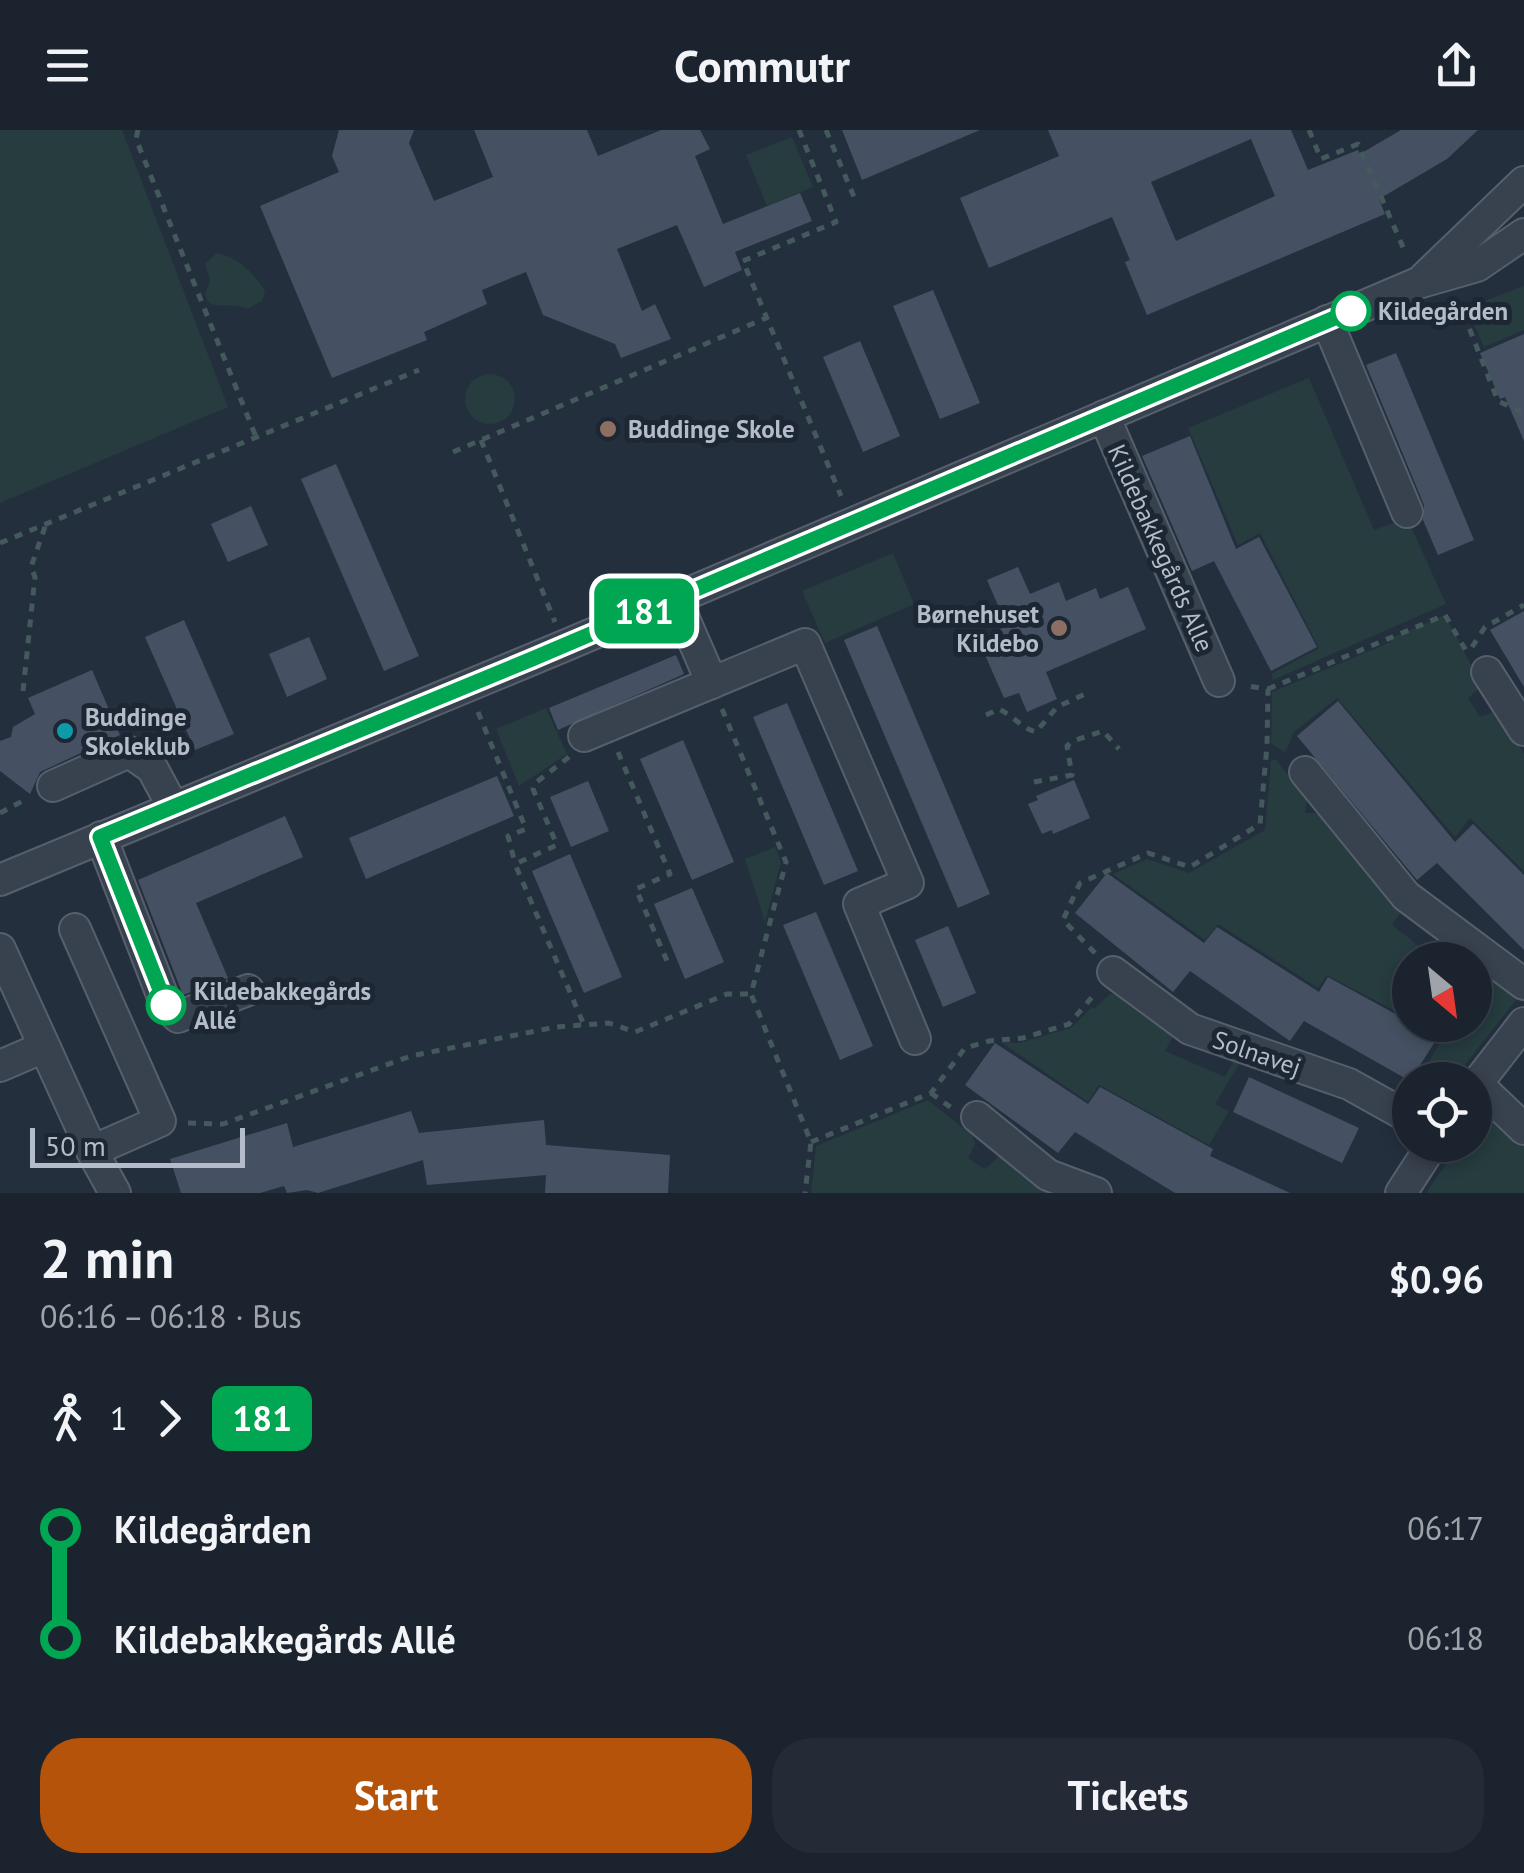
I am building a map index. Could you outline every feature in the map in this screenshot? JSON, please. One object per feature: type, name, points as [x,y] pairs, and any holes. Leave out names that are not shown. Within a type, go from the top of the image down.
[{"type":"street","name":"Kildebakkegårds Alle","points":[[1418,283],[1524,182]]},
{"type":"street","name":"Kildebakkegårds Alle","points":[[0,880],[1418,283],[1477,266],[1524,234]]},
{"type":"street","points":[[1327,321],[1407,512]]},
{"type":"street","name":"Kildebakkegårds Alle","points":[[1104,416],[1219,681]]},
{"type":"street","points":[[675,598],[712,683]]},
{"type":"street","points":[[596,731],[804,644],[908,883],[859,904],[915,1039]]},
{"type":"street","points":[[1478,663],[1524,730]]},
{"type":"street","points":[[52,786],[129,752],[152,768],[173,807]]},
{"type":"street","points":[[1305,772],[1406,896],[1524,984]]},
{"type":"street","points":[[100,837],[166,1005],[178,1017],[248,990]]},
{"type":"street","points":[[75,929],[160,1121],[92,1151]]},
{"type":"street","points":[[0,949],[115,1193]]},
{"type":"street","name":"Solnavej","points":[[1113,972],[1190,1030],[1349,1084],[1392,1108]]},
{"type":"street","points":[[1492,1064],[1524,1023]]},
{"type":"street","points":[[0,1066],[44,1047]]},
{"type":"street","points":[[1492,1100],[1524,1129]]},
{"type":"street","points":[[977,1117],[1048,1175],[1096,1193]]},
{"type":"street","points":[[1401,1193],[1421,1162]]},
{"type":"path","points":[[138,130],[136,139],[256,437]]},
{"type":"path","points":[[799,130],[836,222],[742,260],[852,522]]},
{"type":"path","points":[[826,130],[854,197]]},
{"type":"path","points":[[1309,130],[1321,160],[1358,144],[1418,283],[1462,310],[1498,401],[1524,413]]},
{"type":"path","points":[[452,452],[766,318]]},
{"type":"path","points":[[0,542],[419,370]]},
{"type":"path","points":[[480,440],[548,605]]},
{"type":"path","points":[[23,691],[35,577],[31,566],[46,524]]},
{"type":"path","points":[[1478,663],[1485,627],[1524,605]]},
{"type":"path","points":[[1219,681],[1268,689],[1445,615],[1478,663]]},
{"type":"path","points":[[712,683],[786,862],[750,994],[811,1142],[804,1193]]},
{"type":"path","points":[[468,686],[526,829],[508,836],[515,864],[584,1024]]},
{"type":"path","points":[[811,1142],[932,1093],[965,1048],[1023,1038],[1069,1024],[1113,972],[1063,920],[1080,883],[1148,853],[1190,867],[1260,824],[1268,689]]},
{"type":"path","points":[[986,715],[999,709],[1036,732],[1058,708],[1085,694]]},
{"type":"path","points":[[1034,782],[1072,775],[1067,746],[1073,741],[1103,730],[1119,749]]},
{"type":"path","points":[[515,864],[557,845],[534,784],[576,752],[572,742],[596,731],[670,874],[636,889],[670,968]]},
{"type":"path","points":[[160,1121],[223,1124],[410,1056],[556,1026],[609,1023],[635,1032],[727,994],[750,994]]},
{"type":"green space","points":[[0,130],[122,130],[228,407],[0,503]]},
{"type":"green space","points":[[792,137],[813,187],[767,206],[746,155]]},
{"type":"green space","points":[[217,253],[251,272],[265,291],[262,301],[247,309],[208,302],[205,294],[210,280],[205,264]]},
{"type":"green space","points":[[1524,286],[1524,330],[1484,347],[1467,308]]},
{"type":"green space","points":[[490,374],[508,381],[515,399],[508,417],[490,424],[472,417],[465,399],[472,381]]},
{"type":"green space","points":[[1309,378],[1374,530],[1407,518],[1446,604],[1273,680],[1271,674],[1319,648],[1260,533],[1238,545],[1188,428]]},
{"type":"green space","points":[[893,553],[914,604],[825,643],[802,591]]},
{"type":"green space","points":[[1445,615],[1482,686],[1468,698],[1480,717],[1499,710],[1524,754],[1524,871],[1470,818],[1455,837],[1337,698],[1294,732],[1285,753],[1271,743],[1272,692]]},
{"type":"green space","points":[[546,708],[567,754],[519,786],[496,729]]},
{"type":"green space","points":[[1271,760],[1276,760],[1288,775],[1309,788],[1305,813],[1321,813],[1404,907],[1392,925],[1414,942],[1392,942],[1392,1009],[1327,975],[1318,988],[1218,924],[1205,940],[1113,874],[1147,859],[1189,873],[1265,830]]},
{"type":"green space","points":[[775,847],[781,862],[765,922],[745,859]]},
{"type":"green space","points":[[1494,975],[1519,996],[1492,1030]]},
{"type":"green space","points":[[1110,994],[1124,994],[1175,1033],[1165,1051],[1225,1077],[1236,1056],[1242,1059],[1215,1104],[1229,1111],[1209,1145],[1099,1085],[1088,1102],[1001,1042],[1019,1043],[1071,1028]]},
{"type":"green space","points":[[1441,1042],[1483,1042],[1467,1062],[1429,1062]]},
{"type":"green space","points":[[928,1100],[973,1136],[975,1144],[968,1158],[985,1169],[1000,1156],[1046,1186],[1069,1193],[811,1193],[816,1146]]},
{"type":"green space","points":[[1492,1115],[1524,1139],[1524,1193],[1426,1193],[1447,1162],[1492,1162]]},
{"type":"building","points":[[339,130],[414,130],[409,143],[434,201],[493,177],[474,130],[587,130],[598,156],[661,130],[700,130],[710,149],[695,156],[723,224],[800,193],[812,221],[735,252],[742,270],[704,287],[677,225],[617,249],[642,311],[655,304],[671,339],[621,358],[615,344],[543,315],[526,272],[482,290],[487,304],[424,332],[427,340],[332,378],[260,206],[339,172],[332,156]]},
{"type":"building","points":[[842,130],[980,130],[862,180]]},
{"type":"building","points":[[1048,130],[1291,130],[1308,170],[1358,150],[1360,154],[1401,130],[1478,130],[1447,159],[1379,199],[1385,214],[1147,315],[1112,217],[989,268],[960,198],[1059,156]],"holes":[[[1251,139],[1275,196],[1176,241],[1151,182]]]},
{"type":"building","points":[[933,290],[980,403],[940,419],[893,306]]},
{"type":"building","points":[[1524,334],[1524,441],[1480,353]]},
{"type":"building","points":[[860,341],[900,436],[863,452],[823,357]]},
{"type":"building","points":[[1396,353],[1474,540],[1438,555],[1423,520],[1424,505],[1366,365]]},
{"type":"building","points":[[1190,436],[1236,549],[1259,537],[1317,647],[1271,671],[1214,561],[1192,571],[1142,456]]},
{"type":"building","points":[[336,464],[419,656],[384,671],[301,479]]},
{"type":"building","points":[[251,506],[268,545],[228,562],[211,524]]},
{"type":"building","points":[[1018,567],[1030,594],[1059,582],[1066,601],[1096,588],[1100,599],[1128,587],[1146,629],[1046,672],[1057,699],[1027,712],[1019,693],[1004,698],[978,639],[1007,626],[987,580]]},
{"type":"building","points":[[1524,611],[1524,687],[1490,630]]},
{"type":"building","points":[[184,620],[234,734],[195,750],[145,637]]},
{"type":"building","points":[[877,626],[990,894],[958,908],[844,640]]},
{"type":"building","points":[[309,637],[327,679],[287,697],[269,654]]},
{"type":"building","points":[[676,655],[684,674],[558,730],[549,708]]},
{"type":"building","name":"Buddinge Skoleklub","points":[[92,670],[120,735],[40,772],[30,794],[0,771],[0,741],[11,737],[13,727],[35,714],[28,698]]},
{"type":"building","points":[[1338,701],[1455,842],[1473,824],[1524,875],[1524,950],[1437,863],[1417,880],[1297,736]]},
{"type":"building","points":[[787,703],[858,871],[824,885],[753,717]]},
{"type":"building","points":[[683,740],[734,862],[692,880],[640,759]]},
{"type":"building","points":[[497,776],[514,816],[366,879],[349,838]]},
{"type":"building","points":[[1074,780],[1090,818],[1053,834],[1052,830],[1042,834],[1028,804],[1038,800],[1036,796]]},
{"type":"building","points":[[588,781],[609,831],[571,847],[550,797]]},
{"type":"building","points":[[285,816],[303,857],[196,903],[228,978],[183,995],[138,880]]},
{"type":"building","points":[[570,854],[622,977],[584,993],[532,871]]},
{"type":"building","points":[[1107,873],[1204,943],[1217,927],[1319,992],[1328,977],[1392,1012],[1392,1042],[1435,1042],[1422,1062],[1392,1062],[1392,1071],[1304,1021],[1290,1041],[1190,971],[1173,992],[1075,913]]},
{"type":"building","points":[[692,888],[724,962],[685,979],[654,904]]},
{"type":"building","points":[[816,912],[873,1046],[840,1060],[783,925]]},
{"type":"building","points":[[948,926],[976,993],[943,1007],[915,940]]},
{"type":"building","points":[[995,1043],[1088,1104],[1100,1087],[1213,1149],[1210,1156],[1290,1193],[1175,1193],[1075,1132],[1058,1153],[965,1085]]},
{"type":"building","points":[[1249,1077],[1359,1128],[1342,1163],[1233,1112]]},
{"type":"building","points":[[411,1111],[419,1133],[544,1120],[546,1145],[670,1155],[668,1193],[545,1193],[546,1175],[427,1185],[423,1160],[318,1193],[287,1193],[284,1186],[260,1193],[181,1193],[170,1159],[287,1123],[293,1147]]},
{"type":"bus line","name":"181","points":[[166,1005],[100,837],[532,659],[1351,311]]},
{"type":"place","name":"Kildegården","points":[[1351,311]]},
{"type":"place","name":"Buddinge Skole","points":[[608,429]]},
{"type":"place","name":"Børnehuset Kildebo","points":[[1059,628]]},
{"type":"place","name":"Buddinge Skoleklub","points":[[65,731]]},
{"type":"place","name":"Kildebakkegårds Allé","points":[[166,1005]]}]
